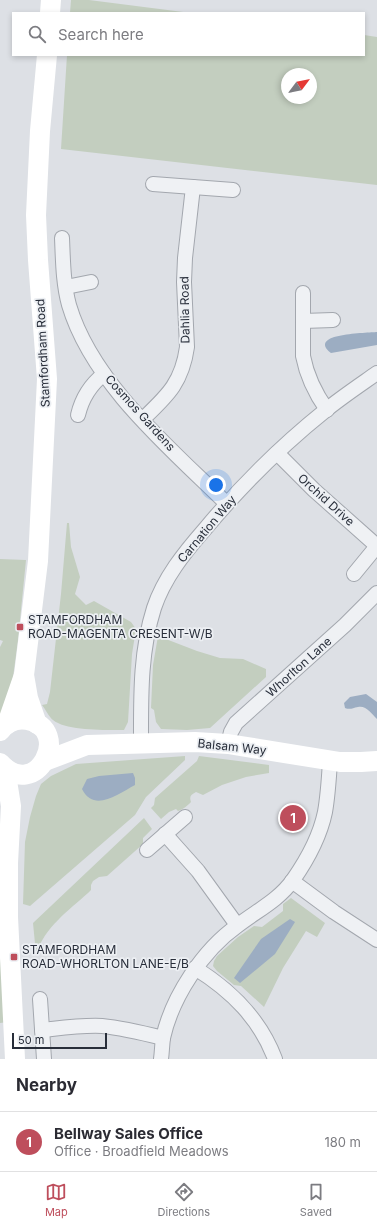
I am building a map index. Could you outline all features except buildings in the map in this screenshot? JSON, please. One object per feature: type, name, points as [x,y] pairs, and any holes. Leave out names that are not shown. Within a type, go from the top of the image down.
[{"type":"main road","points":[[50,12],[51,0]]},
{"type":"main road","name":"Stamfordham Road","points":[[3,727],[24,675],[37,576],[46,409],[46,357],[36,215],[40,131],[46,56]]},
{"type":"main road","name":"Stamfordham Road","points":[[24,675],[28,698],[40,727],[47,738],[49,746],[48,754],[39,766]]},
{"type":"main road","name":"Balsam Way","points":[[3,727],[14,721],[30,721],[40,727],[87,745]]},
{"type":"main road","name":"Balsam Way","points":[[1,764],[10,771],[18,774],[26,774],[39,766],[87,745],[195,742],[228,744],[330,761],[352,763],[377,761]]},
{"type":"main road","points":[[1,764],[11,806],[4,947],[15,1059]]},
{"type":"main road","points":[[11,806],[39,766]]},
{"type":"street","points":[[153,184],[233,190]]},
{"type":"street","name":"Dahlia Road","points":[[143,420],[169,393],[180,376],[185,358],[185,258],[193,187]]},
{"type":"street","name":"Cosmos Gardens","points":[[62,238],[69,304],[83,339],[104,374],[143,420],[226,503]]},
{"type":"street","points":[[66,287],[91,282]]},
{"type":"street","points":[[303,293],[303,356],[311,384],[317,397],[327,410]]},
{"type":"street","points":[[303,321],[333,320]]},
{"type":"street","name":"Carnation Way","points":[[141,743],[141,685],[146,639],[155,606],[167,580],[181,557],[226,503],[277,453],[327,410],[377,373]]},
{"type":"street","points":[[78,415],[86,393],[96,380],[104,374]]},
{"type":"street","name":"Orchid Drive","points":[[277,453],[314,490],[377,546],[354,574]]},
{"type":"street","name":"Whorlton Lane","points":[[228,744],[231,732],[236,723],[345,625],[377,593]]},
{"type":"street","points":[[161,1059],[163,1038],[169,1020],[181,994],[196,968],[210,950],[237,926],[270,904],[292,881],[308,855],[321,825],[327,798],[330,761]]},
{"type":"street","points":[[147,850],[185,817]]},
{"type":"street","points":[[165,834],[198,871],[237,926]]},
{"type":"street","points":[[292,881],[334,912],[377,940]]},
{"type":"street","points":[[196,968],[222,986],[244,1006],[263,1034],[275,1059]]},
{"type":"street","points":[[40,999],[44,1059]]},
{"type":"street","points":[[42,1030],[66,1027],[100,1026],[134,1031],[163,1038]]},
{"type":"green space","points":[[71,0],[89,0],[183,12],[70,12]]},
{"type":"green space","points":[[365,35],[377,37],[377,185],[61,149],[67,56],[365,56]]},
{"type":"green space","points":[[67,523],[69,523],[71,547],[80,577],[75,594],[86,605],[94,601],[131,622],[136,629],[132,654],[128,722],[124,730],[87,729],[59,724],[50,717],[42,705],[47,704],[50,692]]},
{"type":"green space","points":[[0,559],[26,560],[12,685],[0,718],[0,647],[3,641],[0,640]]},
{"type":"green space","points":[[158,636],[220,658],[243,659],[266,669],[266,677],[210,728],[187,730],[161,729],[156,722],[154,710],[151,708],[153,665]]},
{"type":"green space","points":[[185,756],[185,760],[146,797],[135,815],[30,906],[23,904],[25,842],[30,817],[41,784],[51,776],[76,764]]},
{"type":"green space","points":[[199,756],[269,765],[269,773],[246,777],[222,785],[203,795],[196,792],[190,798],[191,802],[185,807],[178,811],[176,809],[169,812],[161,819],[151,808],[154,805],[155,798],[197,761]]},
{"type":"green space","points":[[144,818],[152,829],[143,838],[143,844],[107,876],[99,877],[93,881],[91,890],[65,913],[51,928],[40,944],[36,954],[33,923]]},
{"type":"green space","points":[[291,898],[325,923],[317,937],[306,931],[283,968],[264,1007],[241,986],[234,985],[217,971],[213,966],[214,961],[217,956],[238,937],[254,926],[262,927],[283,911],[283,904]]},
{"type":"green space","points":[[0,954],[8,1022],[0,1023]]},
{"type":"water","points":[[377,332],[377,345],[331,353],[325,346],[326,341],[341,335]]},
{"type":"water","points":[[366,694],[377,702],[377,719],[364,707],[350,709],[345,708],[344,703],[350,697]]},
{"type":"water","points":[[133,773],[135,785],[114,797],[100,801],[93,800],[87,796],[82,789],[87,779],[99,776]]},
{"type":"water","points":[[290,919],[295,922],[275,954],[240,983],[234,978],[261,939]]},
{"type":"place","name":"STAMFORDHAM ROAD-MAGENTA CRESENT-W/B","points":[[20,627]]},
{"type":"place","name":"Bellway Sales Office","points":[[293,818]]},
{"type":"place","name":"STAMFORDHAM ROAD-WHORLTON LANE-E/B","points":[[14,957]]}]
